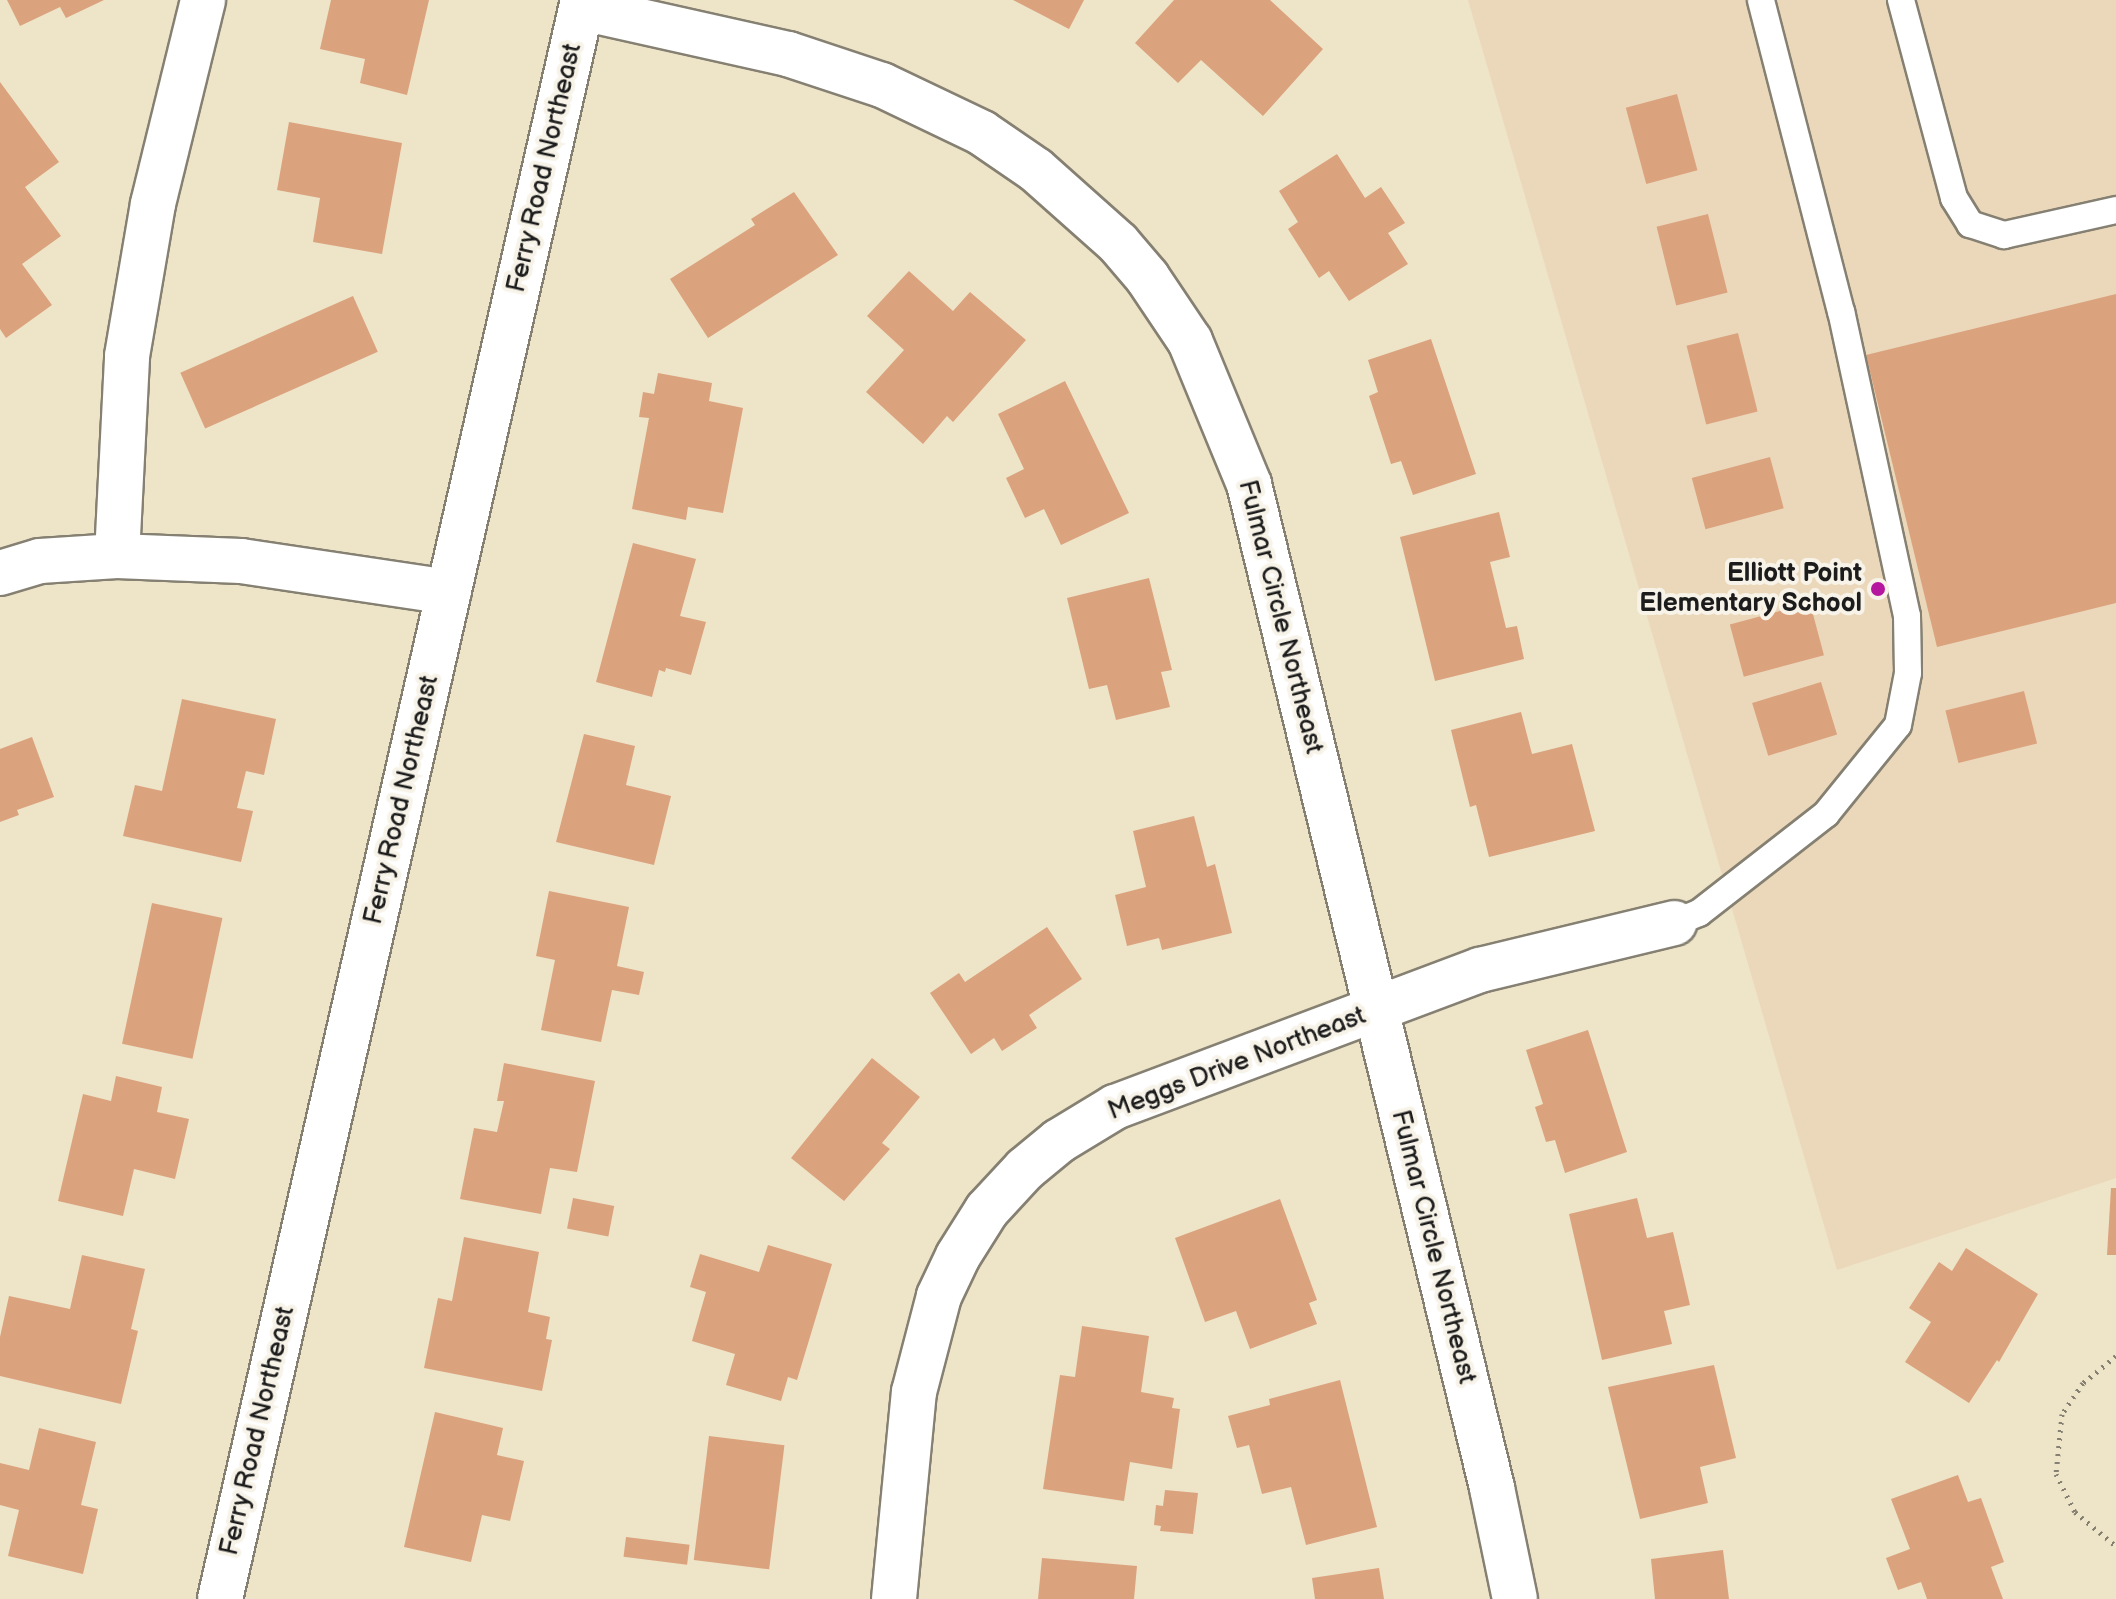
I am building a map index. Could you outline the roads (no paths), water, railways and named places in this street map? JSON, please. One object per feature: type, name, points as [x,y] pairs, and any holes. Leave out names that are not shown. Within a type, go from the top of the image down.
[{"type":"street","points":[[117,556],[127,356],[153,204],[203,0]]},
{"type":"street","name":"Ferry Road Northeast","points":[[220,1599],[582,4]]},
{"type":"street","name":"Fulmar Circle Northeast","points":[[582,4],[788,54],[913,97],[982,133],[1036,170],[1118,243],[1147,277],[1190,341],[1249,484],[1488,1472],[1515,1599]]},
{"type":"street","points":[[0,573],[40,561],[117,556],[241,561],[449,592]]},
{"type":"street","name":"Meggs Drive Northeast","points":[[894,1599],[914,1392],[939,1296],[958,1256],[987,1210],[1025,1169],[1059,1141],[1115,1107],[1480,970],[1674,923]]},
{"type":"lane","points":[[1674,923],[1699,913],[1826,814],[1898,725],[1908,673],[1907,616],[1848,342],[1761,0]]},
{"type":"lane","points":[[1901,0],[1954,198],[1970,224],[2004,235],[2116,210]]},
{"type":"place","name":"Elliott Point Elementary School","points":[[1878,589]]}]
